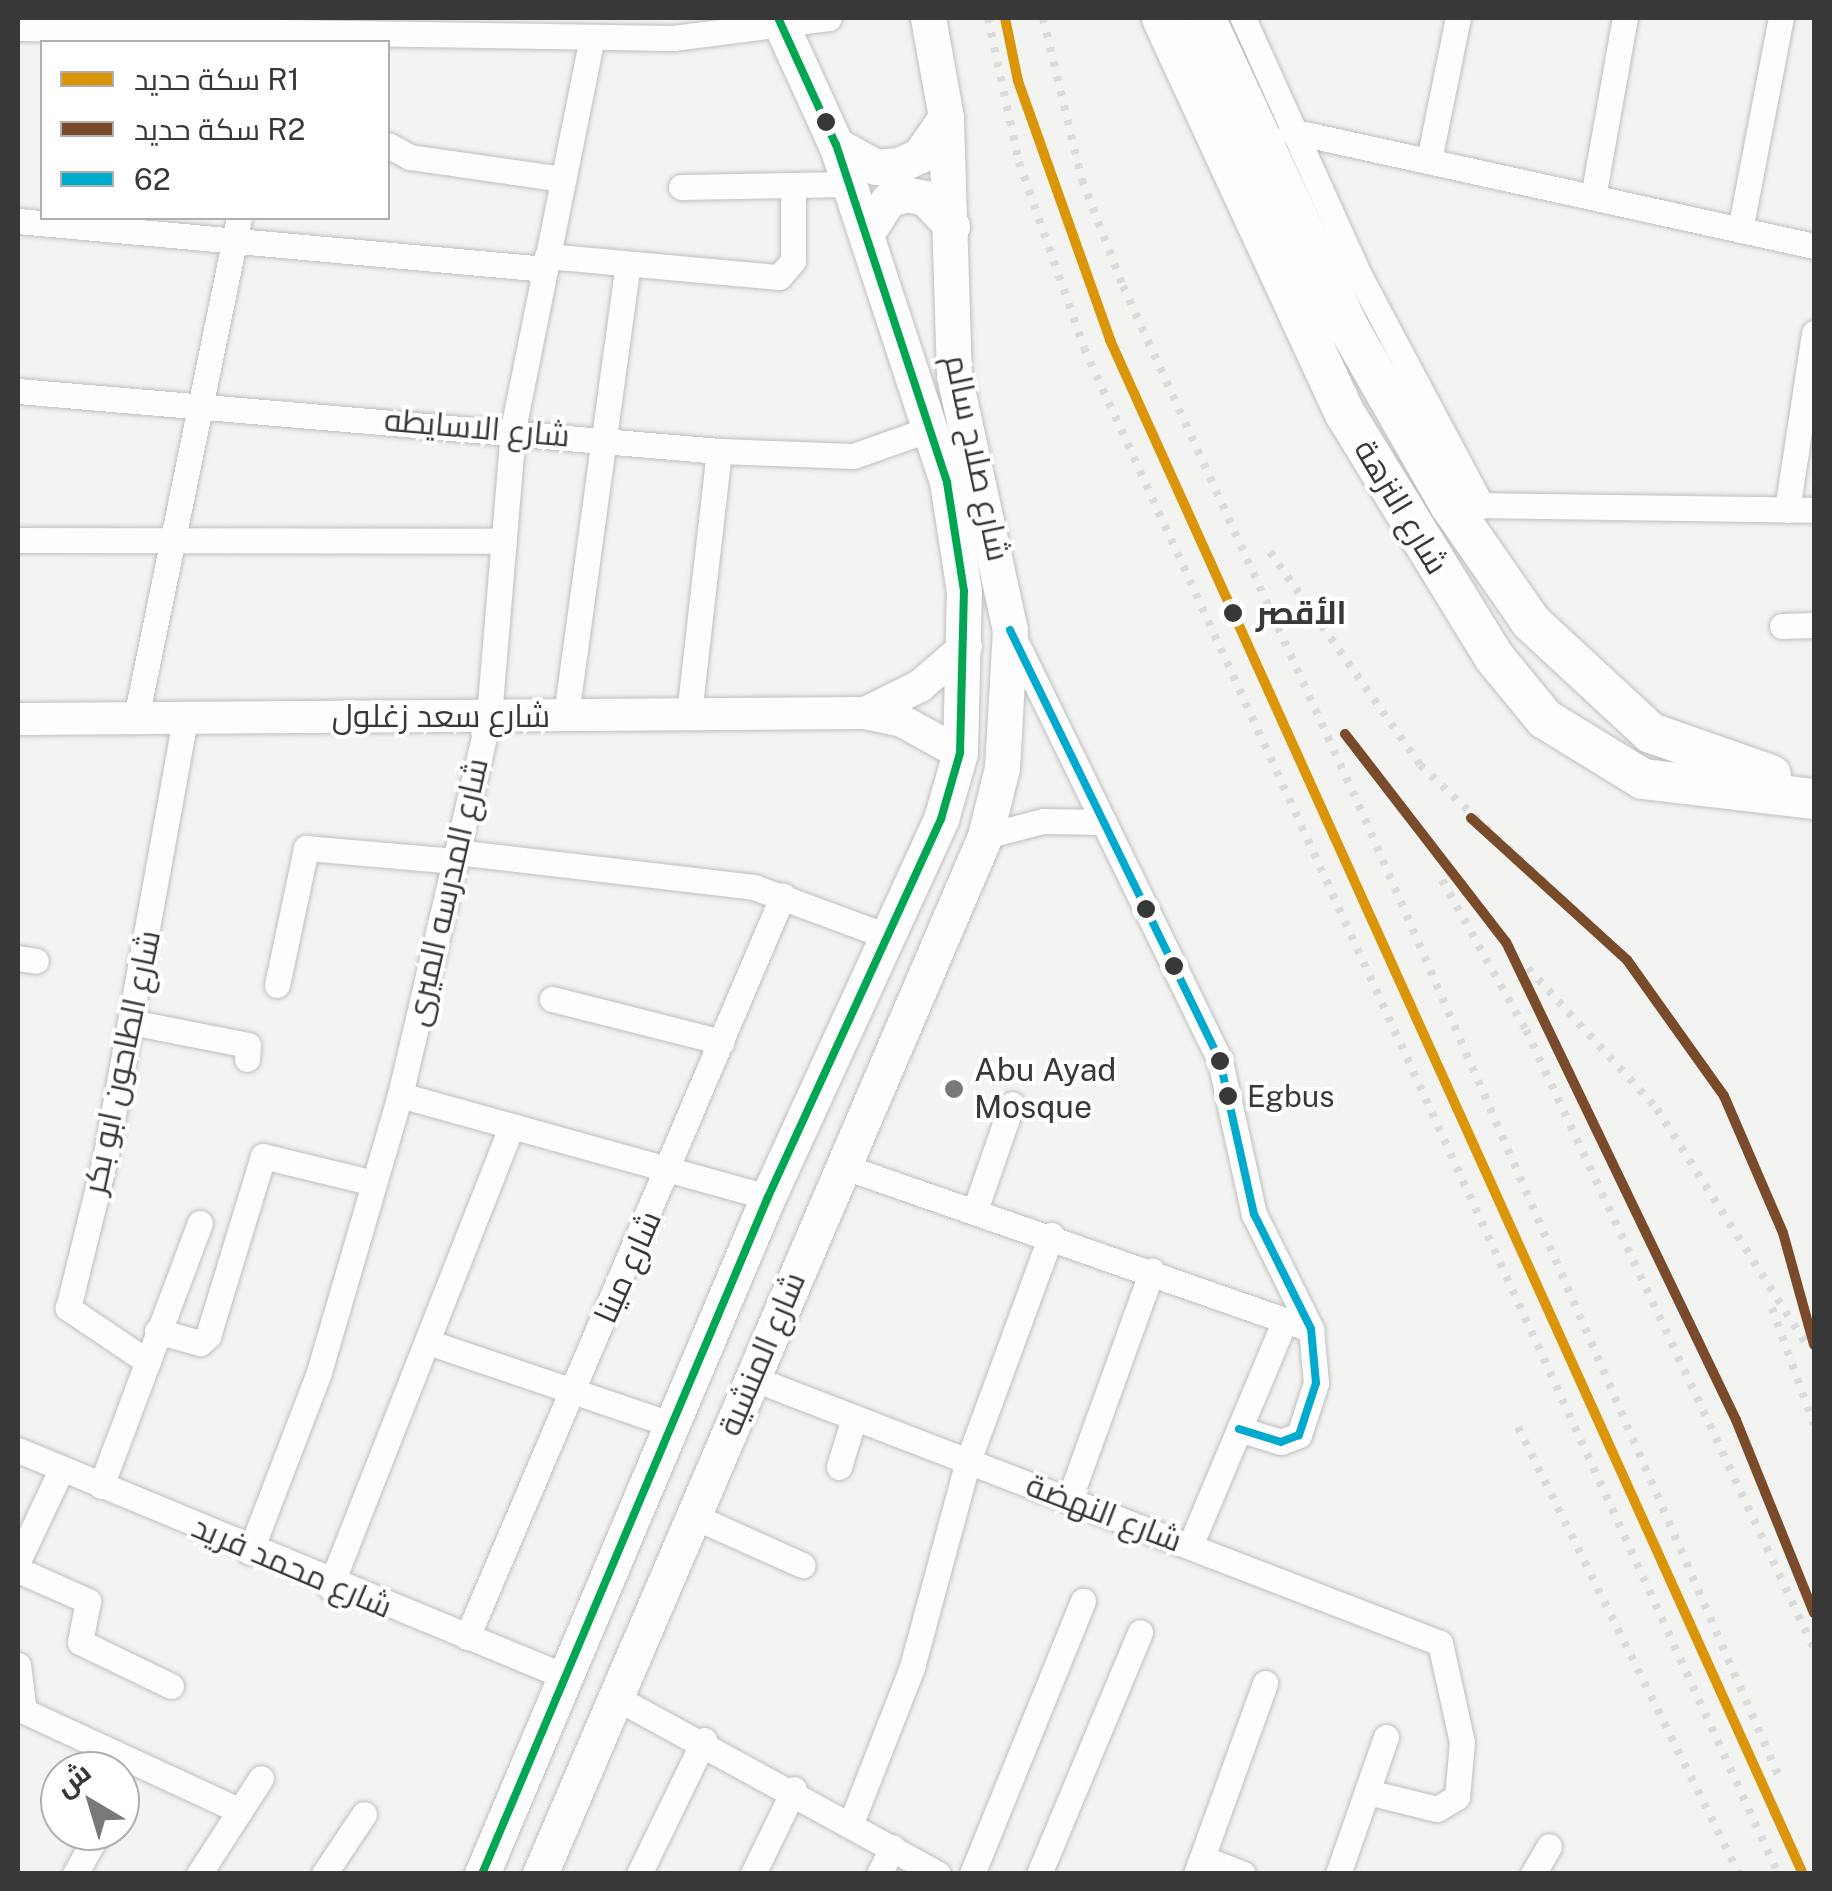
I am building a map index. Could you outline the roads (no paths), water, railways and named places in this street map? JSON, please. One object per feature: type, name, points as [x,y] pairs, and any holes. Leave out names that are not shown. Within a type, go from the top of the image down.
[{"type":"main road","name":"شارع صلاح سالم","points":[[928,18],[946,117],[954,376],[1010,630],[1009,723],[985,836]]},
{"type":"main road","name":"شارع النزهة","points":[[1162,18],[1344,412],[1494,657],[1545,719],[1607,764],[1814,777]]},
{"type":"main road","name":"شارع النزهة","points":[[1205,18],[1326,285],[1580,675],[1686,770],[1814,800]]},
{"type":"main road","name":"شارع المنشية","points":[[482,1874],[569,1678],[768,1197],[888,937],[960,754],[966,646],[958,536],[932,428],[836,145],[780,21]]},
{"type":"main road","points":[[836,145],[876,167],[899,165],[920,155],[946,117]]},
{"type":"main road","points":[[866,234],[888,200],[906,194],[926,198],[952,226]]},
{"type":"main road","points":[[1545,719],[1580,675]]},
{"type":"main road","name":"شارع المنشية","points":[[540,1874],[985,836]]},
{"type":"street","points":[[18,28],[44,23],[277,31],[409,26],[592,36],[830,18]]},
{"type":"street","points":[[1243,18],[1291,131],[1466,505],[1814,510]]},
{"type":"street","points":[[1430,160],[1458,18]]},
{"type":"street","points":[[1593,197],[1625,18]]},
{"type":"street","points":[[1740,230],[1782,18]]},
{"type":"street","name":"شارع المدرسه الميرى","points":[[250,1552],[319,1372],[400,1096],[490,716],[513,429],[592,36]]},
{"type":"street","points":[[1291,131],[1814,246]]},
{"type":"street","points":[[390,145],[410,157],[563,179]]},
{"type":"street","points":[[680,187],[848,184]]},
{"type":"street","points":[[18,221],[237,229],[546,263],[628,264],[779,277],[793,260],[794,185]]},
{"type":"street","points":[[136,718],[179,540],[237,229]]},
{"type":"street","points":[[566,716],[600,438],[628,264]]},
{"type":"street","points":[[1787,510],[1814,333]]},
{"type":"street","name":"شارع الاسايطه","points":[[18,391],[513,429],[719,450],[853,456],[932,428]]},
{"type":"street","points":[[689,714],[719,450]]},
{"type":"street","points":[[18,540],[504,541]]},
{"type":"street","points":[[1782,626],[1814,626]]},
{"type":"street","points":[[1010,630],[1220,1061],[1254,1214],[1311,1328],[1316,1383],[1299,1435],[1288,1443],[1239,1429]]},
{"type":"street","name":"شارع سعد زغلول","points":[[864,714],[920,686],[966,646]]},
{"type":"street","name":"شارع سعد زغلول","points":[[18,719],[864,714],[902,721],[960,754]]},
{"type":"street","name":"شارع الطاحون ابو بكر","points":[[148,1362],[68,1308],[132,1022],[185,718]]},
{"type":"street","points":[[985,836],[1044,821],[1104,822]]},
{"type":"street","points":[[277,984],[306,848],[455,856],[783,895],[888,937]]},
{"type":"street","name":"شارع مينا","points":[[467,1637],[572,1390],[674,1165],[783,895]]},
{"type":"street","points":[[552,999],[722,1042]]},
{"type":"street","points":[[132,1022],[248,1045],[247,1059]]},
{"type":"street","points":[[400,1096],[510,1131],[674,1165],[768,1197]]},
{"type":"street","points":[[975,1210],[1012,1104]]},
{"type":"street","points":[[330,1587],[510,1131]]},
{"type":"street","points":[[157,1331],[200,1343],[208,1336],[263,1156],[374,1184]]},
{"type":"street","points":[[842,1166],[1311,1328]]},
{"type":"street","points":[[101,1486],[200,1224]]},
{"type":"street","points":[[851,1822],[912,1667],[968,1461],[1050,1235]]},
{"type":"street","points":[[1069,1500],[1152,1271]]},
{"type":"street","points":[[1190,1546],[1285,1320]]},
{"type":"street","points":[[428,1342],[673,1426]]},
{"type":"street","name":"شارع النهضة","points":[[752,1378],[1433,1638],[1448,1657],[1462,1742],[1457,1797],[1437,1810],[1367,1792]]},
{"type":"street","points":[[839,1467],[854,1418]]},
{"type":"street","name":"شارع محمد فريد","points":[[18,1450],[330,1587],[569,1678]]},
{"type":"street","points":[[60,1470],[20,1576],[88,1602],[80,1642],[171,1686]]},
{"type":"street","points":[[693,1516],[802,1565]]},
{"type":"street","points":[[972,1874],[1083,1601]]},
{"type":"street","points":[[1039,1874],[1140,1632]]},
{"type":"street","points":[[18,1664],[24,1711],[240,1811]]},
{"type":"street","points":[[1244,1874],[1199,1866],[1265,1682]]},
{"type":"street","points":[[615,1697],[704,1740],[938,1874]]},
{"type":"street","points":[[1338,1874],[1386,1737]]},
{"type":"street","points":[[639,1874],[704,1740]]},
{"type":"street","points":[[199,1874],[262,1778]]},
{"type":"street","points":[[753,1874],[794,1790]]},
{"type":"street","points":[[324,1874],[364,1814]]},
{"type":"street","points":[[1533,1874],[1549,1846]]},
{"type":"street","points":[[879,1874],[893,1847]]},
{"type":"street","points":[[75,1874],[88,1851]]},
{"type":"railway","points":[[988,18],[1019,162],[1084,348],[1778,1874]]},
{"type":"railway","points":[[1005,18],[1018,81],[1110,340],[1803,1874]]},
{"type":"railway","points":[[1043,18],[1082,180],[1123,286],[1365,819],[1779,1777]]},
{"type":"railway","points":[[1270,552],[1420,765],[1627,960],[1724,1096],[1783,1233],[1814,1345]]},
{"type":"railway","points":[[1345,734],[1506,942],[1736,1420],[1814,1613]]},
{"type":"railway","points":[[1442,880],[1526,1030],[1814,1649]]},
{"type":"railway","points":[[1528,968],[1657,1109],[1807,1345]]},
{"type":"railway","points":[[1772,1308],[1814,1425]]},
{"type":"railway","points":[[1518,1427],[1739,1874]]},
{"type":"rail line","name":"R1","points":[[1005,18],[1018,81],[1110,340],[1803,1874]]},
{"type":"rail line","name":"R2","points":[[1345,734],[1506,942],[1736,1420],[1814,1613]]},
{"type":"rail line","name":"R2","points":[[1471,818],[1627,960],[1724,1096],[1783,1233],[1814,1345]]},
{"type":"place","name":"الأقصر","points":[[1233,613]]},
{"type":"place","name":"Abu Ayad Mosque","points":[[954,1089]]},
{"type":"place","name":"Egbus","points":[[1228,1096]]}]
